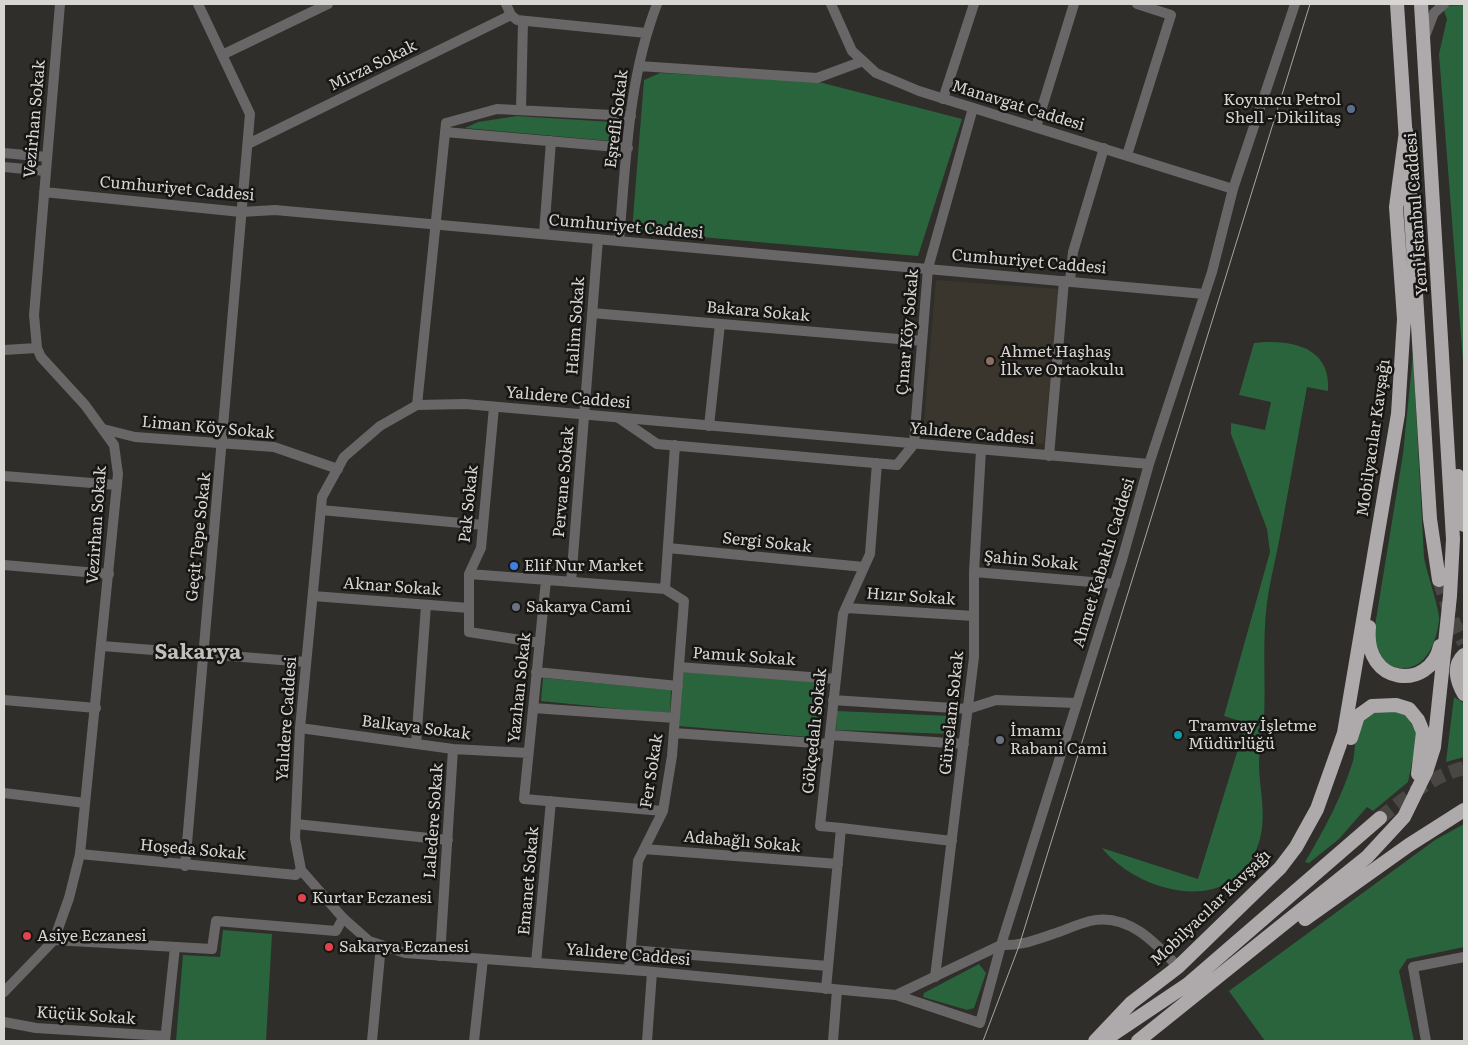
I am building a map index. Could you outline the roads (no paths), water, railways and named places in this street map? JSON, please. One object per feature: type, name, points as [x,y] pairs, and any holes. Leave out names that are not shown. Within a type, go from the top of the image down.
[{"type":"highway","name":"Yeni İstanbul Caddesi","points":[[1397,4],[1406,131]]},
{"type":"highway","name":"Yeni İstanbul Caddesi","points":[[1421,4],[1447,422]]},
{"type":"highway","name":"Mobilyacılar Kavşağı","points":[[1095,1041],[1131,1003],[1178,967],[1280,868],[1300,839],[1327,784],[1344,733],[1398,414],[1403,363],[1404,319],[1396,207],[1406,131]]},
{"type":"highway","points":[[1406,131],[1430,519],[1439,580]]},
{"type":"highway","points":[[1447,422],[1456,455],[1464,525]]},
{"type":"highway","points":[[1138,1041],[1238,963],[1367,857],[1404,817],[1414,797],[1426,772],[1434,747],[1450,596],[1453,539],[1447,422]]},
{"type":"highway","points":[[1371,569],[1367,641],[1372,658],[1379,667],[1393,674],[1419,674],[1432,664],[1439,651],[1450,596]]},
{"type":"highway","points":[[1464,655],[1456,669],[1457,680],[1464,694]]},
{"type":"highway","points":[[1327,784],[1344,760],[1358,716],[1372,706],[1396,705],[1410,709],[1418,720],[1423,732],[1414,797]]},
{"type":"highway","points":[[1238,963],[1291,929],[1409,844],[1464,810]]},
{"type":"highway","points":[[1103,1041],[1188,984],[1380,818]]},
{"type":"street","name":"Vezirhan Sokak","points":[[4,992],[54,940],[70,898],[80,854],[118,474],[114,445],[85,405],[41,357],[37,348],[34,315],[60,4]]},
{"type":"street","name":"Geçit Tepe Sokak","points":[[186,866],[250,114],[198,4]]},
{"type":"street","points":[[222,55],[328,4]]},
{"type":"street","points":[[506,4],[511,15],[517,20],[646,33]]},
{"type":"street","name":"Eşrefli Sokak","points":[[619,241],[631,116],[646,33],[656,4]]},
{"type":"street","name":"Manavgat Caddesi","points":[[832,4],[852,51],[876,73],[973,108],[1233,189]]},
{"type":"street","points":[[943,98],[972,4]]},
{"type":"street","points":[[1036,127],[1074,4]]},
{"type":"street","points":[[1137,4],[1171,15]]},
{"type":"street","points":[[1127,155],[1174,4]]},
{"type":"street","name":"Ahmet Kabaklı Caddesi","points":[[896,995],[980,1023],[1001,945],[1115,584],[1148,464],[1204,294],[1233,189],[1295,4]]},
{"type":"street","points":[[1424,40],[1434,13],[1444,4]]},
{"type":"street","name":"Mirza Sokak","points":[[248,144],[511,15]]},
{"type":"street","points":[[521,110],[523,21]]},
{"type":"street","points":[[639,66],[816,78],[863,61]]},
{"type":"street","name":"Çınar Köy Sokak","points":[[914,444],[928,268],[973,108]]},
{"type":"street","points":[[418,405],[434,224],[446,124],[497,109],[631,116]]},
{"type":"street","points":[[445,132],[628,148]]},
{"type":"street","points":[[544,234],[551,141]]},
{"type":"street","points":[[1049,456],[1067,281],[1073,252],[1104,148]]},
{"type":"street","points":[[4,153],[47,157]]},
{"type":"street","points":[[4,167],[46,171]]},
{"type":"street","name":"Cumhuriyet Caddesi","points":[[44,192],[241,212],[275,210],[1204,294]]},
{"type":"street","name":"Halim Sokak","points":[[585,415],[598,239]]},
{"type":"street","name":"Bakara Sokak","points":[[592,313],[922,341]]},
{"type":"street","points":[[709,426],[720,324]]},
{"type":"street","points":[[4,350],[37,348]]},
{"type":"street","name":"Yalıdere Caddesi","points":[[1148,464],[494,407],[418,405],[380,426],[344,457],[322,497],[300,728],[295,838],[301,870],[343,918],[369,941],[405,953],[629,970],[896,995],[1001,945],[1019,946],[1090,921],[1107,921],[1130,926],[1141,932],[1156,943],[1178,967]]},
{"type":"street","name":"Pak Sokak","points":[[494,407],[481,548],[470,574],[469,632],[540,643]]},
{"type":"street","name":"Pervane Sokak","points":[[570,582],[585,415]]},
{"type":"street","points":[[619,418],[657,444],[897,465],[914,444]]},
{"type":"street","name":"Liman Köy Sokak","points":[[103,429],[135,437],[274,447],[338,468]]},
{"type":"street","points":[[470,574],[665,589],[675,445]]},
{"type":"street","name":"Gürselam Sokak","points":[[935,978],[974,657],[974,572],[981,450]]},
{"type":"street","name":"Gökçedalı Sokak","points":[[841,828],[820,826],[843,614],[870,554],[877,463]]},
{"type":"street","points":[[4,476],[117,485]]},
{"type":"street","points":[[321,510],[483,526]]},
{"type":"street","name":"Sergi Sokak","points":[[668,548],[864,567]]},
{"type":"street","points":[[4,565],[109,574]]},
{"type":"street","name":"Şahin Sokak","points":[[974,572],[1115,584]]},
{"type":"street","name":"Yazıhan Sokak","points":[[546,580],[524,799],[551,801]]},
{"type":"street","name":"Fer Sokak","points":[[629,970],[638,861],[663,812],[674,733],[684,601],[665,589]]},
{"type":"street","name":"Aknar Sokak","points":[[313,596],[469,608]]},
{"type":"street","points":[[416,744],[426,605]]},
{"type":"street","name":"Hızır Sokak","points":[[846,608],[974,616]]},
{"type":"street","points":[[102,646],[306,662]]},
{"type":"street","name":"Pamuk Sokak","points":[[679,667],[836,679]]},
{"type":"street","points":[[536,672],[678,686]]},
{"type":"street","points":[[4,700],[96,708]]},
{"type":"street","points":[[834,700],[968,708],[996,700],[1077,703]]},
{"type":"street","points":[[533,708],[675,718]]},
{"type":"street","name":"Balkaya Sokak","points":[[300,728],[453,749],[528,753]]},
{"type":"street","points":[[674,733],[964,744]]},
{"type":"street","name":"Laledere Sokak","points":[[440,956],[453,749]]},
{"type":"street","points":[[4,793],[85,803]]},
{"type":"street","points":[[551,801],[663,812]]},
{"type":"street","name":"Emanet Sokak","points":[[536,963],[551,801]]},
{"type":"street","points":[[296,824],[448,840]]},
{"type":"street","points":[[826,989],[841,828],[952,841]]},
{"type":"street","name":"Adabağlı Sokak","points":[[644,849],[838,864]]},
{"type":"street","name":"Hoşeda Sokak","points":[[80,854],[186,866],[296,875],[301,870]]},
{"type":"street","points":[[54,940],[212,949],[216,920],[336,931],[343,918]]},
{"type":"street","points":[[372,1041],[381,945]]},
{"type":"street","points":[[165,1039],[175,947]]},
{"type":"street","points":[[631,950],[828,966]]},
{"type":"street","points":[[1426,1041],[1413,967],[1464,957]]},
{"type":"street","points":[[474,1041],[483,959]]},
{"type":"street","points":[[647,1041],[652,972]]},
{"type":"street","points":[[833,1041],[837,990]]},
{"type":"street","name":"Küçük Sokak","points":[[4,1022],[36,1028],[165,1039]]},
{"type":"tunnel","points":[[1439,580],[1452,619],[1464,643]]},
{"type":"tunnel","points":[[1380,818],[1430,782],[1452,771],[1464,768]]},
{"type":"tram line","points":[[983,1041],[1019,946],[1310,4]]},
{"type":"place","name":"Koyuncu Petrol Shell - Dikilitaş","points":[[1351,109]]},
{"type":"place","name":"Ahmet Haşhaş İlk ve Ortaokulu","points":[[990,361]]},
{"type":"place","name":"Elif Nur Market","points":[[514,566]]},
{"type":"place","name":"Sakarya Cami","points":[[516,607]]},
{"type":"place","name":"Tramvay İşletme Müdürlüğü","points":[[1178,735]]},
{"type":"place","name":"İmamı Rabani Cami","points":[[1000,740]]},
{"type":"place","name":"Kurtar Eczanesi","points":[[302,898]]},
{"type":"place","name":"Asiye Eczanesi","points":[[27,936]]},
{"type":"place","name":"Sakarya Eczanesi","points":[[329,947]]},
{"type":"district","name":"Sakarya","points":[[198,653]]}]
